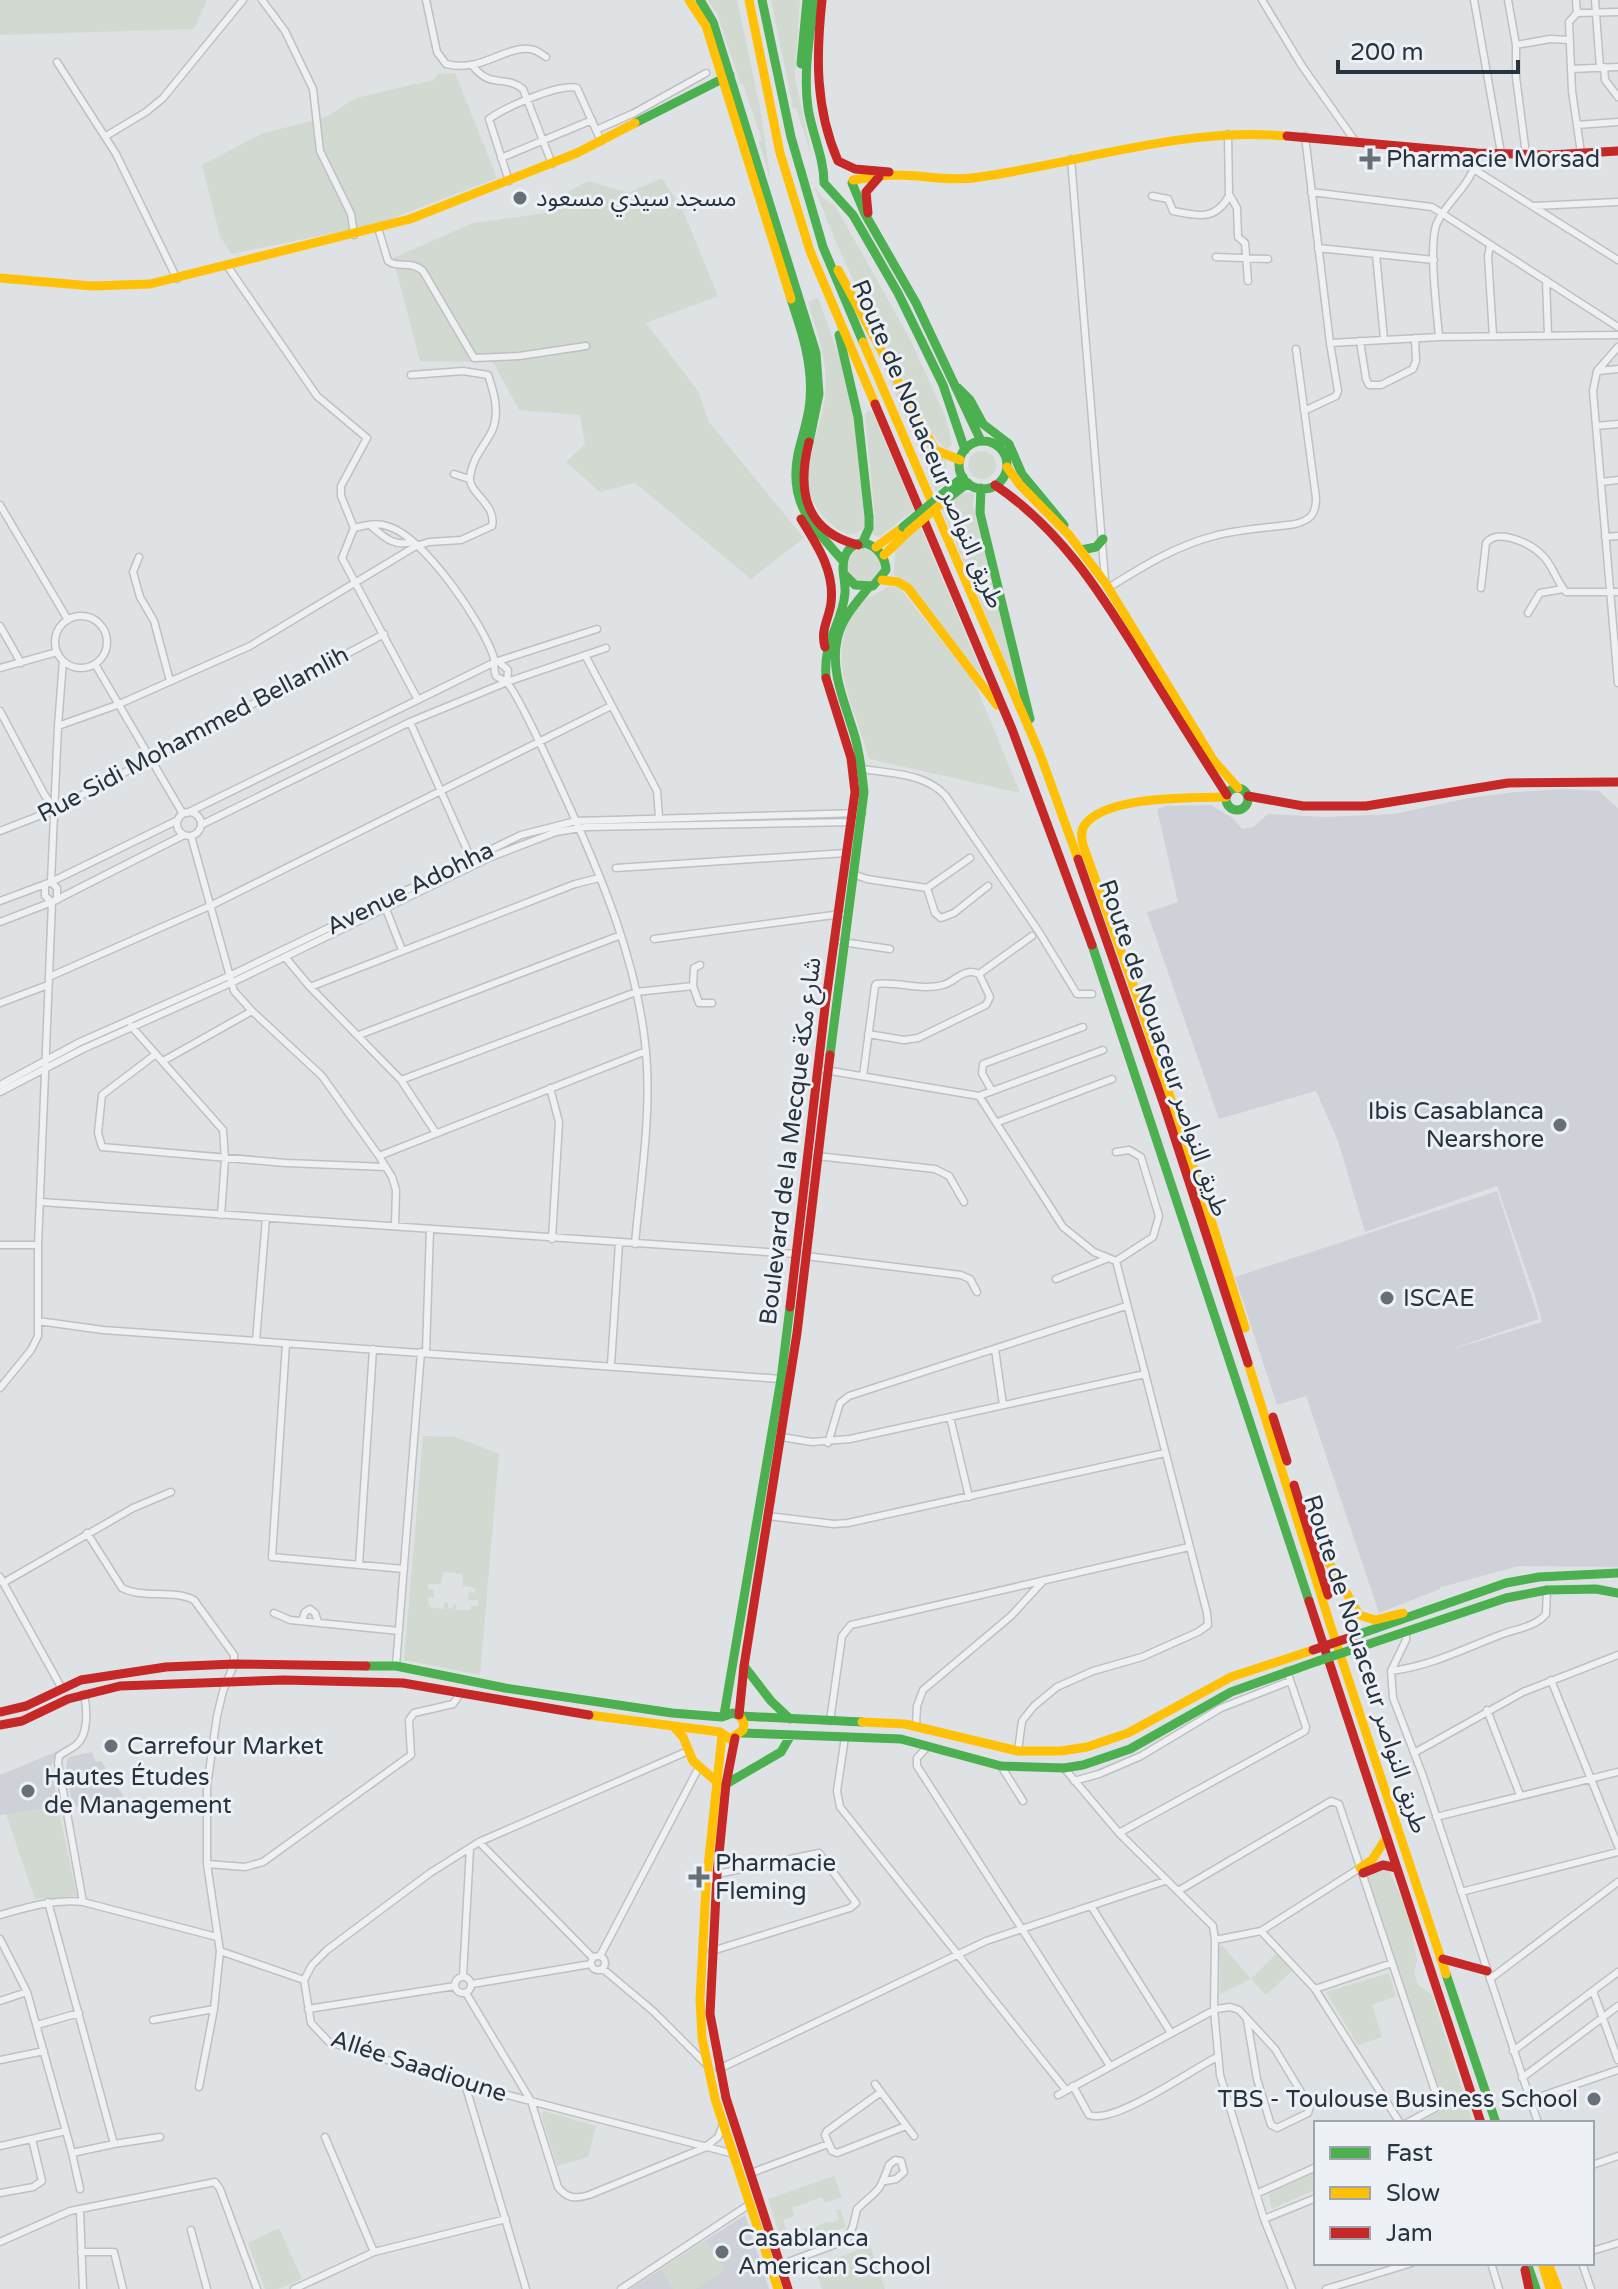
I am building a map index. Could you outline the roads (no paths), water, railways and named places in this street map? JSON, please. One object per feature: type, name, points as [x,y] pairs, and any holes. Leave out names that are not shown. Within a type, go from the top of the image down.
[{"type":"main road","points":[[689,0],[702,17],[726,76],[816,353],[819,375],[817,407],[802,472],[805,501],[815,519],[830,533],[845,542],[876,547],[884,555],[887,567],[882,580]]},
{"type":"main road","points":[[700,0],[713,22],[726,76],[809,355],[810,401],[795,472],[796,510],[822,551],[828,568],[831,603],[822,635],[826,649]]},
{"type":"main road","name":"Route de Nouaceur طريق النواصر","points":[[749,0],[788,183],[810,251],[1012,729],[1124,1036],[1480,2121]]},
{"type":"main road","name":"Route de Nouaceur طريق النواصر","points":[[762,0],[791,137],[813,216],[829,261],[1040,754],[1090,891],[1177,1145],[1330,1624],[1495,2121]]},
{"type":"main road","points":[[807,0],[801,67],[824,169],[822,179],[853,215],[898,293],[943,385],[965,450]]},
{"type":"main road","points":[[808,108],[807,59],[814,0]]},
{"type":"main road","points":[[822,0],[817,49],[818,96],[824,127],[838,161]]},
{"type":"main road","points":[[0,278],[113,287],[177,279],[354,235],[419,216],[552,164],[726,76]]},
{"type":"main road","points":[[824,169],[838,161],[895,175],[930,179],[970,178],[1143,144],[1228,134],[1276,133],[1477,153],[1618,151]]},
{"type":"main road","points":[[849,166],[852,181],[871,224],[916,303],[981,441]]},
{"type":"main road","points":[[831,190],[845,190],[852,181],[895,175]]},
{"type":"main road","points":[[871,224],[866,192],[879,177]]},
{"type":"main road","points":[[829,261],[846,281],[935,450],[960,460]]},
{"type":"main road","points":[[838,318],[841,346],[858,417],[869,517],[869,528],[860,544],[848,551],[843,561]]},
{"type":"main road","points":[[955,386],[970,400],[983,424],[1009,444],[1020,471],[1058,514],[1069,535]]},
{"type":"main road","points":[[981,441],[998,446],[1006,458],[1007,467],[1003,478],[995,485],[981,488],[966,480],[960,460],[965,450],[981,441]]},
{"type":"main road","points":[[1007,467],[1020,485],[1069,535],[1107,586],[1214,761],[1238,788],[1245,791],[1247,801]]},
{"type":"main road","points":[[884,555],[905,530],[966,480]]},
{"type":"main road","points":[[995,485],[1028,509],[1073,554],[1106,601],[1227,799],[1238,810],[1247,801]]},
{"type":"main road","points":[[981,488],[980,513],[1040,754]]},
{"type":"main road","points":[[796,493],[806,518],[843,561],[845,575],[853,585],[869,587],[882,580],[898,582],[910,591],[976,674],[1012,729]]},
{"type":"main road","points":[[876,547],[905,530]]},
{"type":"main road","points":[[1081,550],[1096,547],[1103,539]]},
{"type":"main road","name":"Boulevard de la Mecque شارع مكة","points":[[843,915],[853,877],[855,770],[828,686],[826,649],[844,597],[845,575]]},
{"type":"main road","name":"Boulevard de la Mecque شارع مكة","points":[[739,1716],[744,1666],[781,1437],[843,915],[846,853],[856,817],[863,769],[836,681],[834,655],[839,632],[851,608],[869,587]]},
{"type":"main road","points":[[1247,801],[1366,806],[1508,783],[1618,782]]},
{"type":"main road","points":[[1227,799],[1230,790],[1238,788]]},
{"type":"main road","points":[[1227,799],[1167,799],[1104,812],[1090,820],[1082,832],[1083,845],[1212,1223],[1308,1527],[1325,1585],[1330,1624]]},
{"type":"main road","name":"Boulevard de la Mecque شارع مكة","points":[[723,1716],[817,1156],[823,1070]]},
{"type":"main road","points":[[1177,1145],[1212,1223]]},
{"type":"main road","points":[[1308,1527],[1359,1615],[1375,1620],[1401,1613],[1417,1613]]},
{"type":"main road","points":[[0,1712],[26,1706],[81,1680],[166,1667],[234,1664],[396,1666],[505,1688],[672,1713],[723,1716],[733,1713],[739,1716],[916,1725],[975,1743],[1018,1751],[1061,1751],[1107,1741],[1151,1721],[1231,1677],[1506,1583],[1539,1577],[1618,1573]]},
{"type":"main road","points":[[0,1725],[22,1721],[84,1694],[120,1686],[284,1680],[403,1683],[586,1716],[721,1734],[901,1739],[1001,1766],[1064,1768],[1130,1749],[1231,1692],[1289,1676],[1318,1661],[1506,1598],[1547,1590],[1596,1589],[1618,1593]]},
{"type":"main road","points":[[744,1666],[771,1701],[790,1719]]},
{"type":"main road","points":[[723,1716],[718,1726],[721,1734],[722,1783],[710,2014],[719,2069],[788,2289]]},
{"type":"main road","points":[[739,1716],[744,1724],[722,1783],[706,1886],[700,1999],[706,2064],[778,2289]]},
{"type":"main road","points":[[673,1726],[681,1734],[699,1767],[722,1783]]},
{"type":"main road","points":[[722,1783],[781,1752],[791,1735]]},
{"type":"main road","points":[[1358,1872],[1372,1860],[1387,1837]]},
{"type":"main road","points":[[1358,1872],[1383,1865],[1397,1868]]},
{"type":"main road","points":[[1443,1959],[1491,1975]]},
{"type":"main road","points":[[1450,1981],[1467,1974],[1491,1975]]},
{"type":"main road","points":[[1525,2265],[1529,2289]]},
{"type":"main road","points":[[1526,2265],[1536,2289]]},
{"type":"main road","points":[[1545,2265],[1550,2289]]},
{"type":"main road","points":[[1546,2265],[1558,2289]]},
{"type":"street","points":[[106,136],[163,98],[243,0]]},
{"type":"street","points":[[262,0],[290,41],[313,89],[320,151],[351,214],[354,235]]},
{"type":"street","points":[[426,0],[440,59],[450,65],[472,65],[524,48],[546,57]]},
{"type":"street","points":[[1262,0],[1302,66],[1355,141]]},
{"type":"street","points":[[1474,0],[1501,153]]},
{"type":"street","points":[[1508,0],[1516,45],[1516,77],[1526,154]]},
{"type":"street","points":[[1576,0],[1577,13]]},
{"type":"street","points":[[1595,0],[1602,68],[1605,80],[1618,97]]},
{"type":"street","points":[[1581,153],[1569,22],[1577,13],[1618,12]]},
{"type":"street","points":[[1516,45],[1550,39],[1569,40]]},
{"type":"street","points":[[57,62],[106,136],[177,279]]},
{"type":"street","points":[[472,65],[491,81],[516,84],[523,89],[552,164]]},
{"type":"street","points":[[1571,69],[1618,67]]},
{"type":"street","points":[[596,130],[706,73]]},
{"type":"street","points":[[509,181],[489,119],[528,100],[563,87],[574,87],[601,141]]},
{"type":"street","points":[[501,158],[592,120]]},
{"type":"street","points":[[1577,125],[1618,122]]},
{"type":"street","points":[[1152,196],[1168,199],[1173,211],[1207,215],[1224,206],[1229,196],[1228,134]]},
{"type":"street","points":[[1304,411],[1338,394],[1305,136]]},
{"type":"street","points":[[1439,337],[1434,233],[1443,214],[1475,170],[1477,153]]},
{"type":"street","points":[[1071,159],[1107,586],[1155,558],[1198,541],[1217,535],[1307,521],[1313,515],[1316,498],[1296,349]]},
{"type":"street","points":[[1475,170],[1618,260]]},
{"type":"street","points":[[1311,192],[1432,207],[1618,327]]},
{"type":"street","points":[[1229,196],[1237,208],[1238,235],[1245,243],[1248,281]]},
{"type":"street","points":[[1534,206],[1618,202]]},
{"type":"street","points":[[378,228],[388,261],[412,264],[423,271],[474,358],[519,356],[586,346]]},
{"type":"street","points":[[1490,246],[1493,336]]},
{"type":"street","points":[[1318,248],[1434,260]]},
{"type":"street","points":[[1376,254],[1384,339]]},
{"type":"street","points":[[1216,257],[1268,259]]},
{"type":"street","points":[[228,267],[317,396],[367,438],[341,486],[341,496],[354,528],[342,555],[418,700]]},
{"type":"street","points":[[1546,280],[1548,335]]},
{"type":"street","points":[[1330,343],[1439,337],[1618,335]]},
{"type":"street","points":[[1360,341],[1366,379],[1369,385],[1376,386],[1413,369],[1416,361],[1415,338]]},
{"type":"street","points":[[1618,347],[1597,371],[1593,391],[1618,683]]},
{"type":"street","points":[[1597,371],[1618,369]]},
{"type":"street","points":[[369,524],[389,541],[414,544],[461,540],[492,526],[494,519],[485,501],[471,487],[469,479],[472,463],[492,432],[495,421],[496,406],[488,375],[463,371],[411,375]]},
{"type":"street","points":[[1596,426],[1618,424]]},
{"type":"street","points":[[454,474],[469,479]]},
{"type":"street","points":[[1601,482],[1618,480]]},
{"type":"street","points":[[0,505],[68,620]]},
{"type":"street","points":[[354,528],[369,524],[392,527],[414,544],[464,602],[495,662],[494,673],[507,682],[578,824],[621,935],[636,992],[646,1051],[645,1119],[635,1244]]},
{"type":"street","points":[[1481,588],[1486,543],[1500,535],[1543,555],[1563,589]]},
{"type":"street","points":[[1605,537],[1618,536]]},
{"type":"street","points":[[58,726],[117,705],[250,646],[414,544]]},
{"type":"street","points":[[139,557],[133,572],[140,597],[154,621],[170,681]]},
{"type":"street","points":[[1528,613],[1540,593],[1563,589],[1571,592],[1618,592]]},
{"type":"street","points":[[77,617],[94,620],[105,633],[106,651],[95,664],[78,668],[63,661],[57,652],[55,637],[68,620],[77,617]]},
{"type":"street","points":[[0,626],[21,663]]},
{"type":"street","points":[[0,901],[48,883],[495,662],[597,629]]},
{"type":"street","name":"Rue Sidi Mohammed Bellamlih","points":[[0,831],[54,810],[384,634]]},
{"type":"street","points":[[0,922],[55,901],[198,832],[201,825],[410,722],[507,682],[606,648]]},
{"type":"street","points":[[0,668],[57,652]]},
{"type":"street","points":[[585,655],[657,791],[659,817]]},
{"type":"street","points":[[55,901],[45,896],[54,810],[63,661]]},
{"type":"street","points":[[495,662],[507,668],[507,682]]},
{"type":"street","points":[[95,664],[183,815]]},
{"type":"street","points":[[49,977],[212,905],[611,706]]},
{"type":"street","points":[[0,711],[54,810]]},
{"type":"street","points":[[410,722],[475,866]]},
{"type":"street","points":[[863,769],[924,779],[935,784],[1030,919],[1077,994],[1092,994]]},
{"type":"street","points":[[183,815],[198,817],[201,825]]},
{"type":"street","points":[[183,815],[178,829],[187,836],[212,905],[230,980],[252,1011],[322,1076],[379,1156],[396,1190],[395,1226]]},
{"type":"street","name":"Avenue Adohha","points":[[230,980],[471,857],[521,835],[578,824],[659,817],[856,817]]},
{"type":"street","name":"Avenue Adohha","points":[[0,1085],[83,1049],[129,1024],[285,957],[529,841],[578,824],[856,817]]},
{"type":"street","points":[[616,868],[846,853]]},
{"type":"street","points":[[853,877],[927,888],[970,858]]},
{"type":"street","points":[[310,987],[575,884],[599,878]]},
{"type":"street","points":[[0,1388],[35,1343],[38,1321],[48,985],[58,891],[48,883]]},
{"type":"street","points":[[927,888],[935,913],[941,918],[954,913],[988,886]]},
{"type":"street","points":[[386,909],[402,950]]},
{"type":"street","points":[[654,939],[843,915]]},
{"type":"street","points":[[359,1035],[621,935]]},
{"type":"street","points":[[863,1076],[876,984],[933,987],[947,984],[966,972],[979,974],[1032,936]]},
{"type":"street","points":[[839,942],[890,949]]},
{"type":"street","points":[[285,957],[401,1080],[436,1133]]},
{"type":"street","points":[[700,965],[694,968],[693,986],[699,1003],[712,1003]]},
{"type":"street","points":[[868,1034],[904,1040],[918,1038],[986,1005],[990,997],[979,974]]},
{"type":"street","points":[[0,1003],[48,985]]},
{"type":"street","points":[[401,1080],[636,992],[693,986]]},
{"type":"street","points":[[163,1061],[252,1011]]},
{"type":"street","points":[[129,1024],[223,1130],[225,1159],[221,1215]]},
{"type":"street","points":[[992,1091],[982,1073],[983,1064],[1083,1027]]},
{"type":"street","points":[[823,1070],[979,1096],[1103,1050]]},
{"type":"street","points":[[379,1156],[646,1051]]},
{"type":"street","points":[[156,1054],[102,1095],[99,1144],[113,1149],[225,1159],[355,1168],[386,1167]]},
{"type":"street","name":"Avenue Adohha","points":[[0,1092],[46,1066]]},
{"type":"street","points":[[998,1122],[1112,1079]]},
{"type":"street","points":[[550,1088],[559,1122],[552,1239]]},
{"type":"street","points":[[979,1096],[1063,1227],[1106,1259],[1116,1261],[1153,1237],[1159,1216],[1141,1157],[1129,1150],[1116,1152]]},
{"type":"street","points":[[817,1156],[935,1169],[949,1176],[964,1202]]},
{"type":"street","points":[[41,1202],[801,1255],[961,1275],[970,1279],[977,1292]]},
{"type":"street","points":[[256,1341],[266,1218]]},
{"type":"street","points":[[396,1666],[424,1352],[430,1229]]},
{"type":"street","points":[[611,1365],[619,1243]]},
{"type":"street","points":[[0,1245],[38,1245]]},
{"type":"street","points":[[1056,1279],[1106,1259]]},
{"type":"street","points":[[1018,1751],[1022,1721],[1057,1687],[1084,1674],[1142,1657],[1208,1625],[1116,1261]]},
{"type":"street","points":[[828,1443],[844,1399],[1126,1306]]},
{"type":"street","points":[[38,1321],[103,1330],[781,1379]]},
{"type":"street","points":[[286,1344],[271,1555],[276,1558],[404,1569]]},
{"type":"street","points":[[359,1565],[373,1349]]},
{"type":"street","points":[[995,1349],[1003,1405]]},
{"type":"street","points":[[781,1437],[828,1443],[1145,1374]]},
{"type":"street","points":[[950,1417],[969,1497]]},
{"type":"street","points":[[768,1516],[841,1524],[1165,1453]]},
{"type":"street","points":[[61,1687],[2,1580],[148,1501],[171,1492]]},
{"type":"street","points":[[87,1533],[119,1585],[126,1590],[185,1596],[194,1600],[231,1649],[234,1664],[217,1716],[205,1813],[207,1864],[220,1951],[214,2009],[199,2087]]},
{"type":"street","points":[[830,1721],[842,1636],[851,1625],[1189,1547]]},
{"type":"street","points":[[916,1725],[917,1706],[923,1690],[1011,1616],[1045,1580]]},
{"type":"street","points":[[1391,1671],[1439,1661],[1503,1633],[1539,1622],[1546,1614],[1547,1590]]},
{"type":"street","points":[[302,1621],[305,1612],[310,1609],[318,1622]]},
{"type":"street","points":[[274,1613],[286,1619],[399,1631]]},
{"type":"street","points":[[1406,1633],[1406,1640],[1391,1671],[1393,1698],[1491,1975],[1537,2121]]},
{"type":"street","points":[[1414,1753],[1487,1710],[1551,1680],[1618,1655]]},
{"type":"street","points":[[1074,1781],[1141,1756],[1221,1708],[1289,1676],[1305,1731],[1119,1833]]},
{"type":"street","points":[[1551,1680],[1618,1846]]},
{"type":"street","points":[[83,1902],[58,1759],[81,1739],[87,1713],[84,1694]]},
{"type":"street","points":[[207,1864],[245,1867],[263,1862],[411,1755],[409,1720],[414,1713],[453,1704],[460,1694]]},
{"type":"street","points":[[1487,1710],[1520,1795]]},
{"type":"street","points":[[845,1737],[837,1791],[840,1807],[1089,2115],[1099,2117],[1143,2099],[1217,2057]]},
{"type":"street","points":[[929,1745],[917,1758],[917,1766],[1110,2066]]},
{"type":"street","points":[[220,1951],[304,1980],[312,1965],[327,1950],[418,1882],[479,1842],[688,1751]]},
{"type":"street","points":[[1001,1766],[1023,1801]]},
{"type":"street","points":[[699,1767],[595,1959],[595,1969],[603,1969],[653,2011],[706,2064]]},
{"type":"street","points":[[1064,1768],[1119,1833],[1213,1926],[1217,2057],[1264,2219],[1292,2289]]},
{"type":"street","points":[[1436,1817],[1618,1772]]},
{"type":"street","points":[[1178,1891],[1331,1801],[1336,1801],[1342,1808],[1358,1872],[1438,2102],[1435,2108],[1411,2121]]},
{"type":"street","points":[[479,1842],[595,1959]]},
{"type":"street","points":[[463,1976],[470,1848]]},
{"type":"street","points":[[1461,1892],[1618,1852]]},
{"type":"street","points":[[712,1951],[850,1908],[856,1903],[819,1853],[717,1874]]},
{"type":"street","points":[[1215,1940],[1261,1931],[1358,1872]]},
{"type":"street","points":[[719,2069],[957,1953],[1165,1881]]},
{"type":"street","points":[[1491,1975],[1618,1882]]},
{"type":"street","points":[[0,1915],[48,1902],[83,1902],[217,1937]]},
{"type":"street","points":[[48,1902],[114,2144]]},
{"type":"street","points":[[1091,1906],[1171,2033]]},
{"type":"street","points":[[1261,1931],[1315,1989],[1399,2121]]},
{"type":"street","points":[[0,1939],[27,1992],[80,2189]]},
{"type":"street","points":[[466,1993],[472,1984],[595,1959],[605,1960],[603,1969]]},
{"type":"street","points":[[1315,1989],[1392,1963]]},
{"type":"street","points":[[1513,2051],[1618,1972]]},
{"type":"street","points":[[466,1993],[459,1992],[455,1986],[456,1980],[463,1976],[469,1978],[472,1984]]},
{"type":"street","name":"Allée Saadioune","points":[[304,1980],[315,2030],[329,2042],[465,2084],[734,2154]]},
{"type":"street","points":[[308,2009],[455,1986]]},
{"type":"street","points":[[1593,1991],[1618,2060]]},
{"type":"street","points":[[0,2001],[27,1992]]},
{"type":"street","points":[[466,1993],[531,2101],[562,2193],[574,2198],[589,2195],[704,2148],[718,2137],[723,2123]]},
{"type":"street","points":[[1522,2078],[1618,2006]]},
{"type":"street","points":[[1058,2095],[1214,2010],[1233,2007],[1247,2020],[1275,2049],[1310,2108],[1308,2113],[1277,2128],[1271,2125],[1257,2079],[1247,2020]]},
{"type":"street","points":[[153,2020],[214,2009]]},
{"type":"street","points":[[37,2025],[79,2013]]},
{"type":"street","points":[[0,2060],[44,2051]]},
{"type":"street","points":[[1530,2100],[1618,2070]]},
{"type":"street","points":[[465,2084],[526,2289]]},
{"type":"street","points":[[875,2084],[914,2136]]},
{"type":"street","points":[[881,2092],[828,2130],[825,2135],[833,2152],[906,2126]]},
{"type":"street","points":[[0,2146],[66,2131]]},
{"type":"street","points":[[72,2153],[160,2137]]},
{"type":"street","points":[[325,2137],[374,2252]]},
{"type":"street","points":[[0,2193],[33,2187],[42,2181],[32,2139]]},
{"type":"street","points":[[751,2173],[828,2144]]},
{"type":"street","points":[[1594,2164],[1618,2156]]},
{"type":"street","points":[[1256,2194],[1314,2168]]},
{"type":"street","points":[[780,2265],[847,2240],[857,2209],[878,2193],[885,2181]]},
{"type":"street","points":[[0,2242],[70,2211],[215,2182],[257,2289]]},
{"type":"street","points":[[1264,2219],[1314,2199]]},
{"type":"street","points":[[621,2289],[750,2204]]},
{"type":"street","points":[[80,2211],[83,2289]]},
{"type":"street","points":[[294,2289],[374,2252],[506,2219]]},
{"type":"street","points":[[191,2230],[207,2289]]},
{"type":"street","points":[[1594,2250],[1618,2243]]},
{"type":"street","points":[[81,2252],[114,2252],[123,2289]]},
{"type":"street","points":[[1326,2289],[1405,2265]]},
{"type":"street","points":[[1492,2265],[1499,2289]]},
{"type":"street","points":[[1583,2265],[1591,2289]]},
{"type":"place","name":"Pharmacie Morsad","points":[[1370,159]]},
{"type":"place","name":"مسجد سيدي مسعود","points":[[520,198]]},
{"type":"place","name":"Ibis Casablanca Nearshore","points":[[1560,1125]]},
{"type":"place","name":"ISCAE","points":[[1387,1298]]},
{"type":"place","name":"Carrefour Market","points":[[111,1746]]},
{"type":"place","name":"Hautes Études de Management","points":[[28,1791]]},
{"type":"place","name":"Pharmacie Fleming","points":[[699,1877]]},
{"type":"place","name":"TBS - Toulouse Business School","points":[[1594,2099]]},
{"type":"place","name":"Casablanca American School","points":[[722,2252]]}]
